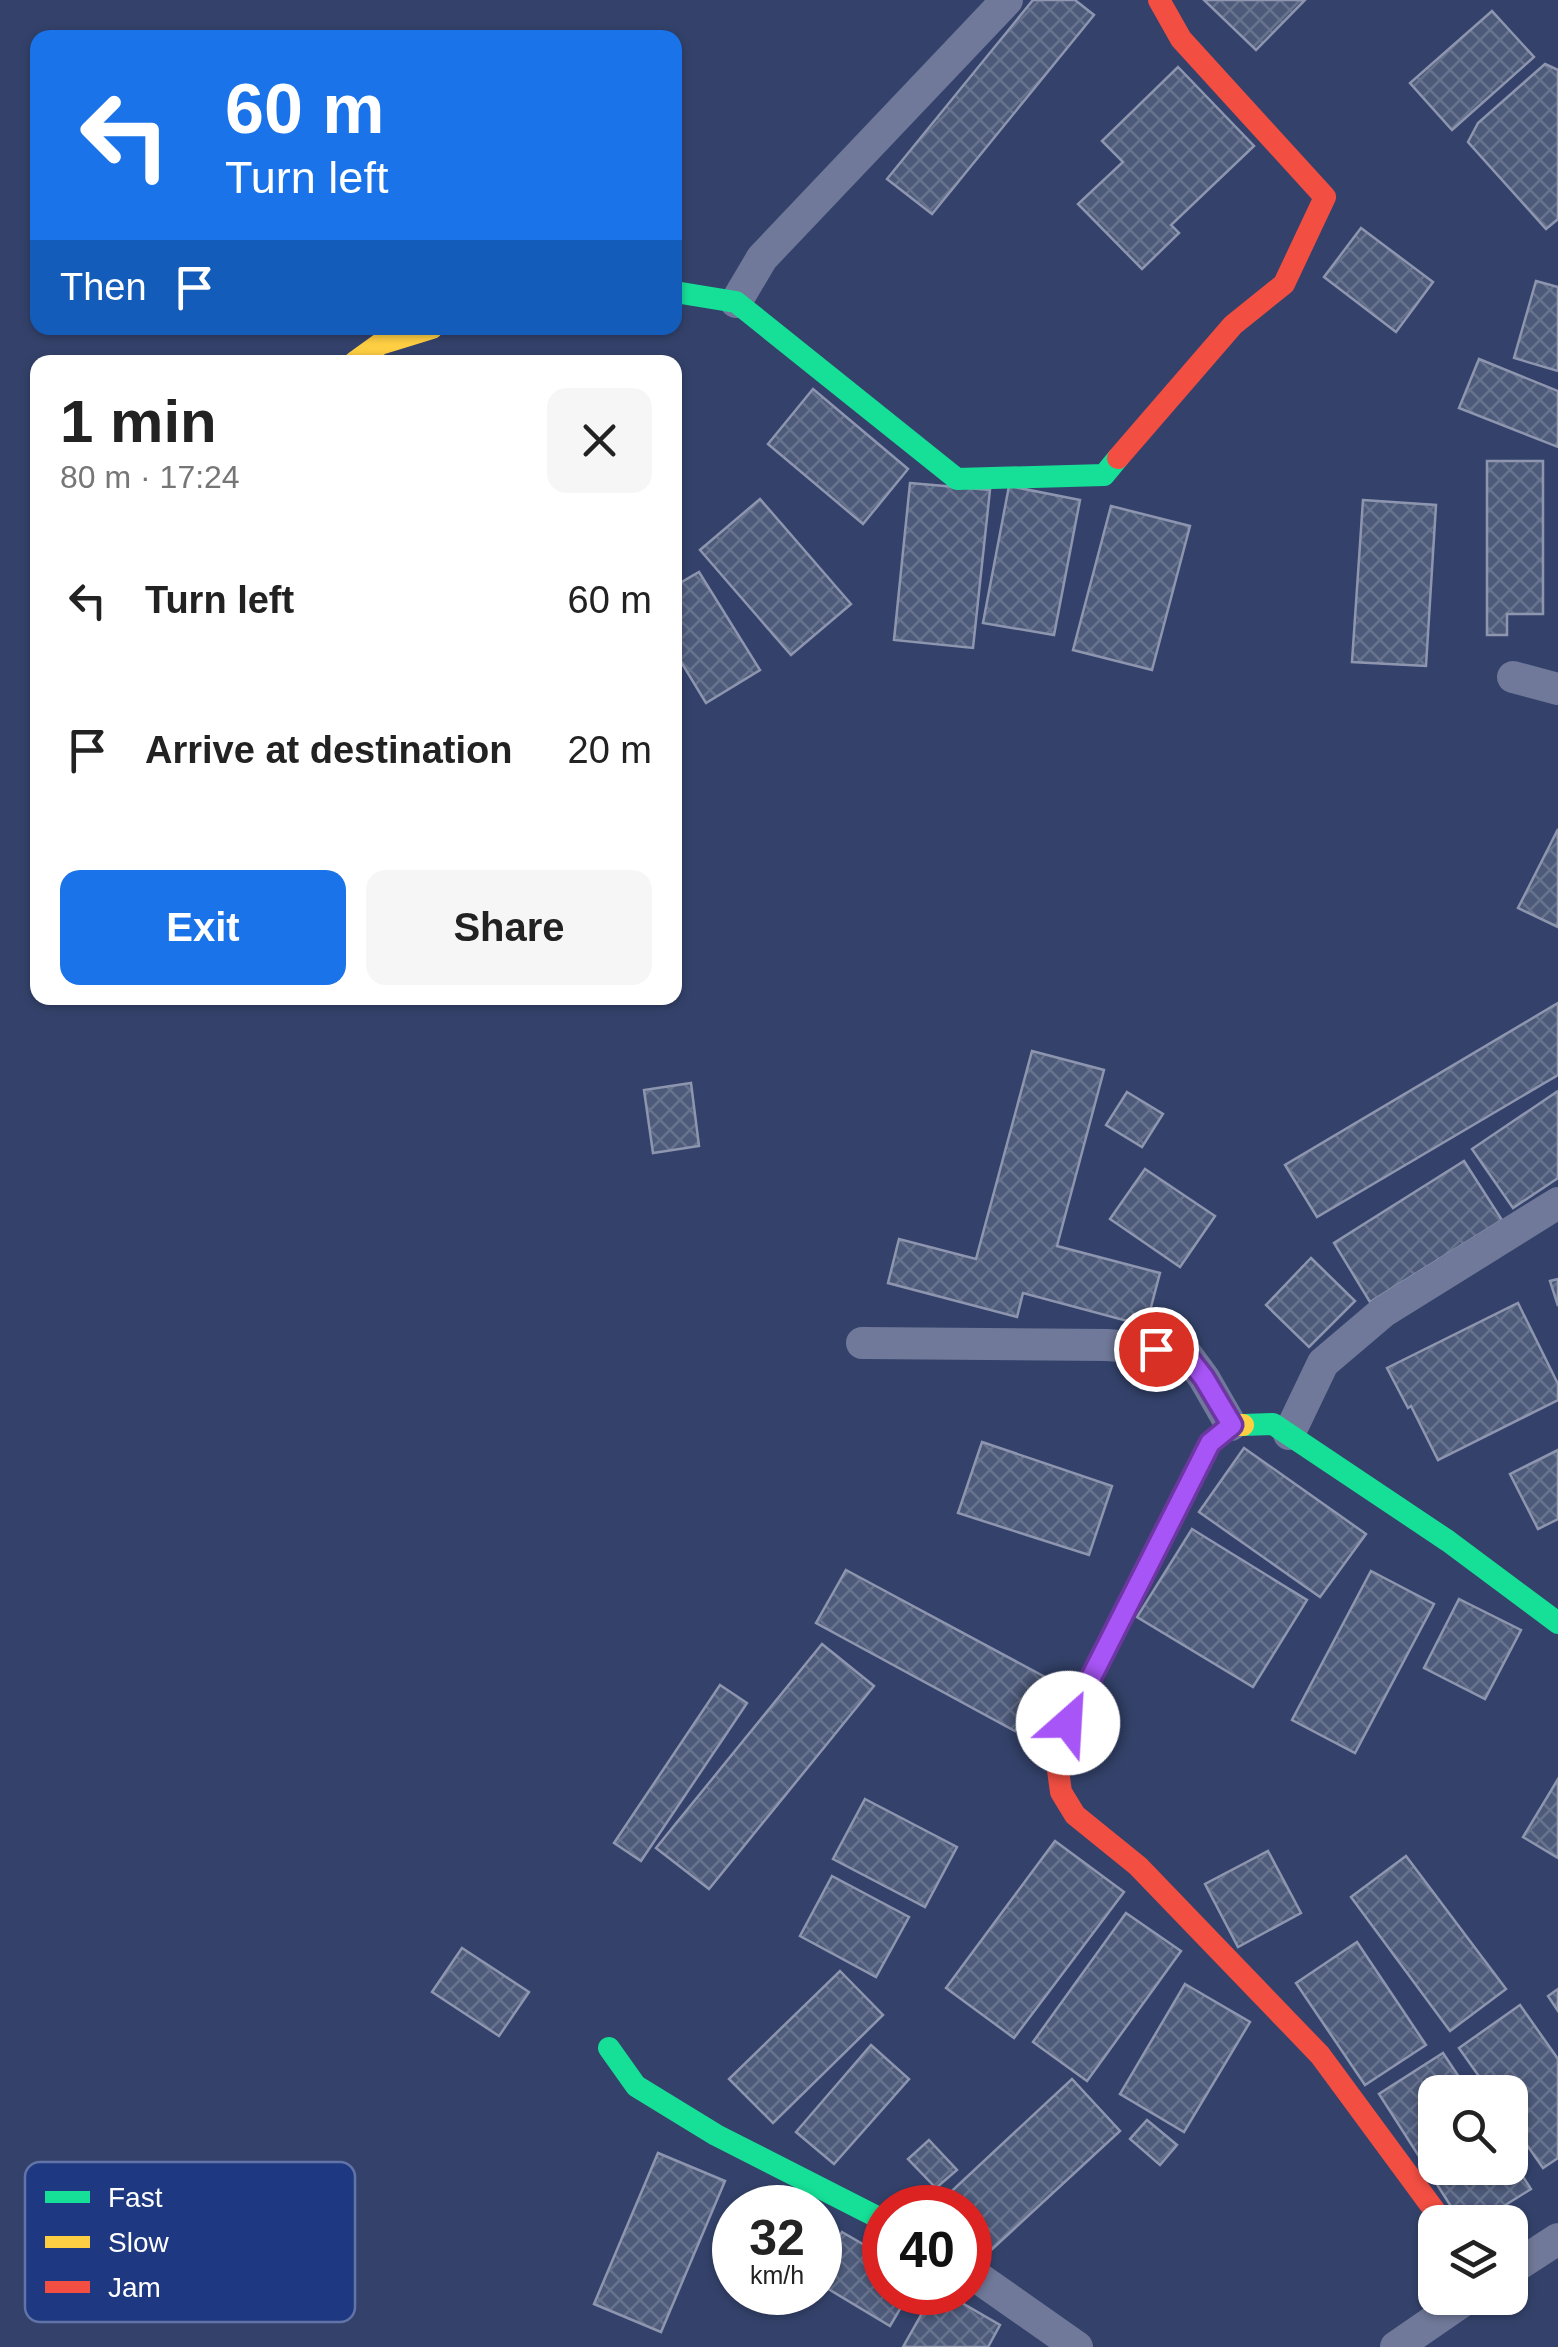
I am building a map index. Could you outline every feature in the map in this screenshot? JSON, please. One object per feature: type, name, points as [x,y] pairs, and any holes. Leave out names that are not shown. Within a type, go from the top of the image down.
[{"type":"street","points":[[736,302],[762,258],[1007,0]]},
{"type":"street","points":[[682,293],[736,302],[957,479],[1104,475],[1233,326],[1284,284],[1325,197],[1182,39],[1159,0]]},
{"type":"street","points":[[365,355],[380,344],[409,335]]},
{"type":"street","points":[[1513,677],[1558,690]]},
{"type":"street","points":[[1289,1434],[1323,1364],[1383,1312],[1558,1203]]},
{"type":"street","points":[[862,1344],[1156,1349],[1187,1356],[1232,1425]]},
{"type":"street","points":[[1430,2205],[1320,2055],[1138,1866],[1075,1815],[1060,1792],[1053,1752],[1210,1443],[1232,1425],[1273,1424],[1448,1541],[1558,1623]]},
{"type":"street","points":[[610,2048],[636,2086],[716,2135],[862,2209]]},
{"type":"street","points":[[1528,2258],[1558,2239]]},
{"type":"street","points":[[992,2287],[1077,2347]]},
{"type":"street","points":[[1396,2347],[1442,2315]]},
{"type":"building","points":[[1033,0],[1075,0],[1094,15],[932,214],[887,179]]},
{"type":"building","points":[[1204,0],[1305,0],[1256,50]]},
{"type":"building","points":[[1492,11],[1534,57],[1452,130],[1410,83]]},
{"type":"building","points":[[1545,64],[1558,70],[1558,219],[1546,229],[1468,142],[1478,123]]},
{"type":"building","points":[[1178,67],[1254,146],[1171,225],[1179,233],[1142,269],[1078,204],[1123,162],[1102,141]]},
{"type":"building","points":[[1361,228],[1433,282],[1396,332],[1324,277]]},
{"type":"building","points":[[1536,281],[1558,287],[1558,371],[1514,358]]},
{"type":"building","points":[[1479,359],[1558,391],[1558,447],[1459,408]]},
{"type":"building","points":[[813,389],[908,469],[863,524],[768,444]]},
{"type":"building","points":[[1487,461],[1543,461],[1543,614],[1507,614],[1507,635],[1487,635]]},
{"type":"building","points":[[910,483],[990,490],[973,648],[894,640]]},
{"type":"building","points":[[1009,486],[1080,500],[1054,635],[983,623]]},
{"type":"building","points":[[760,499],[851,604],[791,655],[700,550]]},
{"type":"building","points":[[1363,500],[1436,505],[1426,666],[1352,662]]},
{"type":"building","points":[[1111,506],[1190,526],[1152,670],[1073,650]]},
{"type":"building","points":[[699,572],[760,670],[706,703],[682,664],[682,582]]},
{"type":"building","points":[[1558,829],[1558,927],[1518,908]]},
{"type":"building","points":[[1558,1003],[1558,1075],[1317,1217],[1285,1165]]},
{"type":"building","points":[[1032,1051],[1104,1070],[1057,1246],[1160,1273],[1146,1326],[1023,1293],[1017,1317],[888,1283],[899,1239],[976,1259]]},
{"type":"building","points":[[691,1083],[699,1146],[653,1153],[644,1090]]},
{"type":"building","points":[[1558,1091],[1558,1178],[1513,1208],[1472,1149]]},
{"type":"building","points":[[1127,1092],[1163,1114],[1142,1147],[1106,1125]]},
{"type":"building","points":[[1464,1161],[1502,1220],[1370,1302],[1334,1243]]},
{"type":"building","points":[[1145,1169],[1215,1216],[1180,1267],[1110,1219]]},
{"type":"building","points":[[1311,1258],[1355,1301],[1309,1347],[1266,1305]]},
{"type":"building","points":[[1558,1279],[1558,1306],[1550,1281]]},
{"type":"building","points":[[1518,1303],[1558,1384],[1558,1400],[1438,1460],[1387,1368]]},
{"type":"building","points":[[982,1442],[1112,1486],[1089,1555],[958,1513]]},
{"type":"building","points":[[1244,1448],[1366,1534],[1320,1597],[1199,1512]]},
{"type":"building","points":[[1558,1450],[1558,1519],[1538,1529],[1510,1474]]},
{"type":"building","points":[[1192,1529],[1307,1600],[1253,1687],[1137,1617]]},
{"type":"building","points":[[846,1570],[1045,1677],[1015,1731],[816,1623]]},
{"type":"building","points":[[1371,1571],[1434,1604],[1355,1753],[1292,1720]]},
{"type":"building","points":[[1459,1599],[1521,1630],[1485,1699],[1424,1668]]},
{"type":"building","points":[[822,1644],[874,1686],[709,1889],[656,1848]]},
{"type":"building","points":[[720,1685],[747,1703],[641,1861],[614,1843]]},
{"type":"building","points":[[1558,1779],[1558,1858],[1523,1837]]},
{"type":"building","points":[[865,1799],[957,1847],[925,1907],[833,1859]]},
{"type":"building","points":[[1055,1841],[1124,1892],[1014,2038],[946,1988]]},
{"type":"building","points":[[1268,1851],[1301,1913],[1238,1947],[1205,1884]]},
{"type":"building","points":[[1406,1856],[1506,1989],[1450,2031],[1351,1897]]},
{"type":"building","points":[[832,1876],[909,1917],[876,1977],[800,1936]]},
{"type":"building","points":[[1126,1913],[1181,1951],[1087,2081],[1033,2042]]},
{"type":"building","points":[[1357,1942],[1426,2045],[1365,2085],[1296,1983]]},
{"type":"building","points":[[462,1948],[529,1992],[499,2036],[432,1992]]},
{"type":"building","points":[[840,1971],[883,2015],[773,2123],[729,2079]]},
{"type":"building","points":[[1185,1984],[1250,2022],[1184,2132],[1120,2094]]},
{"type":"building","points":[[1558,1989],[1558,2011],[1548,1996]]},
{"type":"building","points":[[1520,2005],[1558,2059],[1558,2158],[1543,2168],[1528,2147],[1528,2075],[1478,2075],[1459,2048]]},
{"type":"building","points":[[871,2045],[909,2079],[834,2164],[796,2132]]},
{"type":"building","points":[[1443,2053],[1458,2075],[1418,2075],[1418,2155],[1379,2094]]},
{"type":"building","points":[[1072,2079],[1120,2131],[992,2249],[992,2185],[958,2185]]},
{"type":"building","points":[[1147,2120],[1177,2145],[1160,2165],[1130,2139]]},
{"type":"building","points":[[929,2140],[957,2170],[940,2185],[933,2185],[908,2159]]},
{"type":"building","points":[[658,2153],[725,2181],[723,2185],[712,2185],[712,2212],[661,2332],[594,2304]]},
{"type":"building","points":[[1528,2184],[1531,2189],[1505,2205],[1450,2205],[1437,2185]]},
{"type":"building","points":[[842,2232],[862,2244],[862,2309],[842,2297]]},
{"type":"building","points":[[872,2315],[896,2315],[890,2326]]},
{"type":"building","points":[[921,2315],[983,2315],[1000,2325],[988,2347],[903,2347]]},
{"type":"traffic: fast","points":[[682,293],[736,302],[957,479],[1104,475],[1118,458]]},
{"type":"traffic: fast","points":[[1243,1425],[1273,1424],[1448,1541],[1558,1623]]},
{"type":"traffic: fast","points":[[609,2048],[636,2086],[716,2135],[862,2209]]},
{"type":"traffic: slow","points":[[365,355],[380,344],[409,335]]},
{"type":"traffic: slow","points":[[1055,1748],[1210,1443],[1231,1425],[1243,1425]]},
{"type":"traffic: jam","points":[[1118,458],[1233,325],[1284,284],[1325,197],[1181,39],[1159,0]]},
{"type":"traffic: jam","points":[[1055,1748],[1061,1792],[1075,1815],[1138,1866],[1320,2055],[1430,2205]]},
{"type":"route","points":[[1068,1723],[1210,1443],[1232,1425],[1187,1356],[1156,1349]]}]
